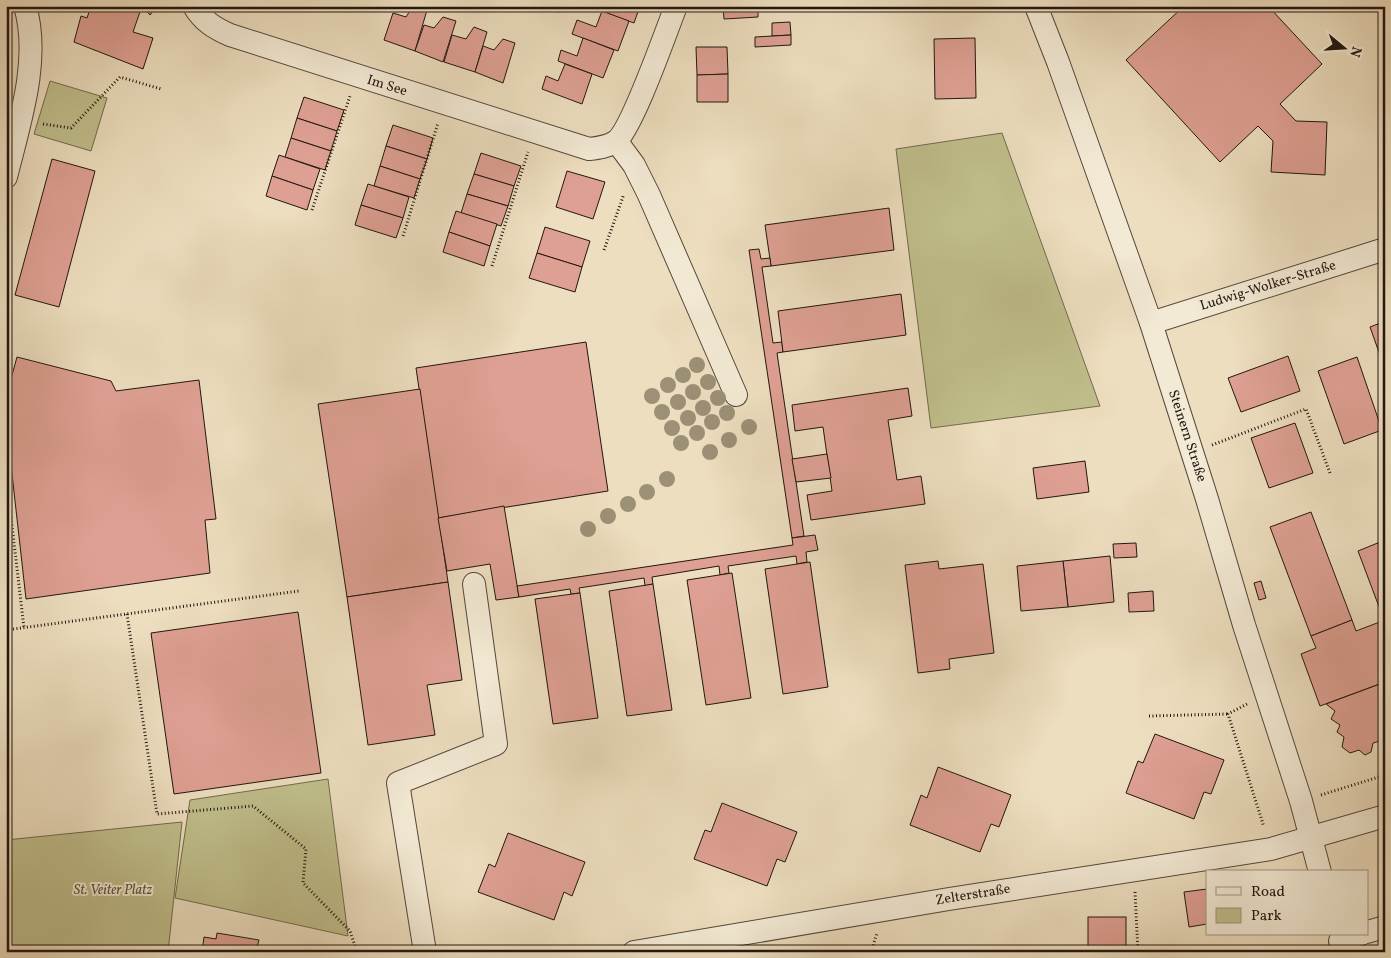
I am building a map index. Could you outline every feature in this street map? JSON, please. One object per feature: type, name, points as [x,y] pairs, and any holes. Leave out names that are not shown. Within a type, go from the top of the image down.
[{"type":"street","points":[[6,177],[27,87],[32,48],[26,6]]},
{"type":"street","name":"Im See","points":[[194,6],[201,17],[214,28],[230,35],[356,76],[590,149],[602,148],[616,142]]},
{"type":"street","points":[[676,6],[630,122],[616,142],[634,165],[649,195],[736,395]]},
{"type":"street","name":"Steinern Straße","points":[[1036,6],[1062,71],[1151,322],[1244,625],[1301,801],[1319,870]]},
{"type":"street","name":"Ludwig-Wolker-Straße","points":[[1151,322],[1385,249]]},
{"type":"street","points":[[425,952],[398,783],[496,744],[474,584]]},
{"type":"street","name":"Zelterstraße","points":[[634,952],[949,899],[1271,849],[1385,816]]},
{"type":"street","points":[[1368,932],[1385,927]]},
{"type":"street","points":[[1340,942],[1356,936]]},
{"type":"path","points":[[558,12],[560,6]]},
{"type":"path","points":[[312,210],[356,76]]},
{"type":"path","points":[[20,119],[70,128],[120,78],[161,89]]},
{"type":"path","points":[[403,236],[445,104]]},
{"type":"path","points":[[492,266],[535,132]]},
{"type":"path","points":[[604,250],[634,165]]},
{"type":"path","points":[[1192,452],[1306,409],[1330,473]]},
{"type":"path","points":[[6,499],[9,500],[24,628]]},
{"type":"path","points":[[6,630],[299,591]]},
{"type":"path","points":[[127,614],[157,814],[253,806],[306,849],[303,884],[350,931],[357,952]]},
{"type":"path","points":[[1149,716],[1228,714],[1267,695]]},
{"type":"path","points":[[1228,714],[1271,849]]},
{"type":"path","points":[[1301,801],[1385,775]]},
{"type":"path","points":[[1134,870],[1138,952]]},
{"type":"green space","points":[[50,81],[107,98],[91,151],[34,134]]},
{"type":"green space","points":[[1002,133],[1100,406],[931,428],[896,149]]},
{"type":"green space","points":[[328,779],[348,936],[175,898],[190,800]]},
{"type":"green space","name":"St. Veiter Platz","points":[[182,822],[168,952],[6,952],[6,840]]},
{"type":"building","points":[[91,6],[142,6],[133,32],[153,38],[143,69],[74,42],[81,16],[87,18]]},
{"type":"building","points":[[142,6],[157,6],[150,15]]},
{"type":"building","points":[[413,6],[427,10],[415,51],[384,40],[393,13],[406,17]]},
{"type":"building","points":[[592,6],[640,6],[634,23],[592,8]]},
{"type":"building","points":[[723,6],[758,6],[758,17],[724,19]]},
{"type":"building","points":[[1184,6],[1268,6],[1322,64],[1280,104],[1296,121],[1327,122],[1325,175],[1271,172],[1273,141],[1258,126],[1220,162],[1126,60]]},
{"type":"building","points":[[602,11],[629,21],[618,51],[572,34],[577,20],[596,27]]},
{"type":"building","points":[[443,17],[456,21],[443,62],[415,51],[424,25],[434,28]]},
{"type":"building","points":[[790,22],[791,35],[772,36],[772,23]]},
{"type":"building","points":[[474,27],[487,32],[475,72],[444,62],[452,35],[466,39]]},
{"type":"building","points":[[791,35],[791,45],[755,47],[755,37]]},
{"type":"building","points":[[583,38],[614,50],[603,78],[558,61],[561,50],[577,56]]},
{"type":"building","points":[[975,38],[976,98],[935,99],[934,39]]},
{"type":"building","points":[[503,39],[515,43],[503,83],[475,72],[483,46],[494,50]]},
{"type":"building","points":[[696,47],[727,47],[728,74],[697,75]]},
{"type":"building","points":[[565,64],[592,74],[582,104],[542,89],[546,76],[558,81]]},
{"type":"building","points":[[728,74],[728,102],[697,102],[697,75]]},
{"type":"building","points":[[304,97],[344,110],[337,131],[297,118]]},
{"type":"building","points":[[297,118],[337,131],[331,151],[291,138]]},
{"type":"building","points":[[393,125],[433,138],[427,159],[386,146]]},
{"type":"building","points":[[291,138],[331,151],[325,170],[285,157]]},
{"type":"building","points":[[386,146],[427,159],[420,179],[380,166]]},
{"type":"building","points":[[481,153],[521,166],[514,186],[474,174]]},
{"type":"building","points":[[279,155],[320,169],[313,190],[272,176]]},
{"type":"building","points":[[52,159],[95,171],[59,307],[15,295]]},
{"type":"building","points":[[380,166],[420,179],[414,198],[374,186]]},
{"type":"building","points":[[567,171],[605,182],[593,219],[556,207]]},
{"type":"building","points":[[474,174],[514,186],[508,206],[467,194]]},
{"type":"building","points":[[272,176],[313,190],[307,210],[266,196]]},
{"type":"building","points":[[368,184],[409,197],[403,218],[361,205]]},
{"type":"building","points":[[467,194],[508,206],[501,226],[461,213]]},
{"type":"building","points":[[361,205],[403,218],[396,238],[355,225]]},
{"type":"building","points":[[889,208],[894,250],[771,266],[765,225]]},
{"type":"building","points":[[456,211],[497,224],[490,246],[449,232]]},
{"type":"building","points":[[545,227],[590,241],[582,267],[537,253]]},
{"type":"building","points":[[449,232],[490,246],[484,266],[443,252]]},
{"type":"building","points":[[759,249],[761,259],[770,258],[771,266],[762,267],[773,343],[782,342],[783,352],[777,353],[804,536],[792,538],[749,250]]},
{"type":"building","points":[[537,253],[582,267],[575,292],[529,278]]},
{"type":"building","points":[[901,294],[906,335],[783,352],[778,311]]},
{"type":"building","points":[[1385,311],[1385,357],[1381,358],[1370,327],[1383,322],[1379,313]]},
{"type":"building","points":[[586,342],[608,491],[438,518],[416,368]]},
{"type":"building","points":[[1288,356],[1300,391],[1241,412],[1228,378]]},
{"type":"building","points":[[17,357],[111,381],[116,391],[199,380],[216,519],[205,520],[210,573],[26,599],[11,465],[6,465],[6,397]]},
{"type":"building","points":[[1357,357],[1382,430],[1344,444],[1318,371]]},
{"type":"building","points":[[908,388],[912,416],[888,420],[897,480],[921,476],[925,504],[811,520],[807,495],[832,491],[823,427],[795,431],[792,405]]},
{"type":"building","points":[[420,389],[448,582],[347,597],[318,404]]},
{"type":"building","points":[[1295,423],[1313,473],[1269,488],[1251,438]]},
{"type":"building","points":[[827,454],[831,478],[796,482],[792,459]]},
{"type":"building","points":[[1085,461],[1089,492],[1037,499],[1033,468]]},
{"type":"building","points":[[504,506],[519,597],[496,600],[490,564],[447,571],[438,518]]},
{"type":"building","points":[[1311,512],[1352,620],[1311,636],[1270,527]]},
{"type":"building","points":[[815,535],[818,550],[806,552],[807,562],[797,564],[796,556],[728,566],[729,573],[720,575],[719,566],[652,577],[653,584],[645,586],[644,578],[579,588],[580,593],[571,594],[570,589],[519,597],[517,586],[793,545],[792,538]]},
{"type":"building","points":[[1385,540],[1385,620],[1384,620],[1358,551]]},
{"type":"building","points":[[1136,543],[1137,557],[1114,558],[1113,544]]},
{"type":"building","points":[[1110,556],[1114,602],[1068,607],[1063,561]]},
{"type":"building","points":[[938,561],[939,569],[983,564],[994,653],[949,659],[950,669],[918,673],[905,565]]},
{"type":"building","points":[[1063,561],[1068,607],[1021,611],[1017,566]]},
{"type":"building","points":[[810,562],[828,687],[783,694],[765,569]]},
{"type":"building","points":[[732,573],[751,698],[706,705],[687,580]]},
{"type":"building","points":[[1261,581],[1266,598],[1259,600],[1254,583]]},
{"type":"building","points":[[448,582],[462,680],[427,685],[435,735],[368,745],[347,597]]},
{"type":"building","points":[[653,584],[672,710],[627,716],[609,591]]},
{"type":"building","points":[[1153,591],[1154,611],[1129,612],[1128,593]]},
{"type":"building","points":[[580,593],[598,718],[553,724],[535,599]]},
{"type":"building","points":[[298,612],[321,773],[174,794],[151,633]]},
{"type":"building","points":[[1352,620],[1356,631],[1385,620],[1385,682],[1320,706],[1301,654],[1316,648],[1311,636]]},
{"type":"building","points":[[1380,684],[1385,686],[1385,744],[1380,741],[1373,743],[1371,752],[1365,755],[1359,750],[1350,753],[1342,747],[1344,737],[1337,732],[1340,725],[1331,719],[1335,711],[1326,704]]},
{"type":"building","points":[[1155,734],[1224,760],[1211,794],[1204,792],[1194,819],[1126,793],[1138,761],[1143,763]]},
{"type":"building","points":[[938,767],[1011,795],[999,827],[991,824],[980,852],[910,825],[921,795],[927,798]]},
{"type":"building","points":[[722,803],[797,832],[785,862],[777,859],[767,886],[694,859],[705,830],[711,832]]},
{"type":"building","points":[[508,833],[585,862],[572,896],[564,892],[554,920],[478,892],[489,864],[495,867]]},
{"type":"building","points":[[1206,889],[1206,924],[1189,927],[1184,892]]},
{"type":"building","points":[[1088,917],[1126,917],[1126,952],[1088,952]]},
{"type":"building","points":[[217,933],[259,940],[257,947],[271,949],[270,952],[202,952],[204,937],[216,939]]}]
